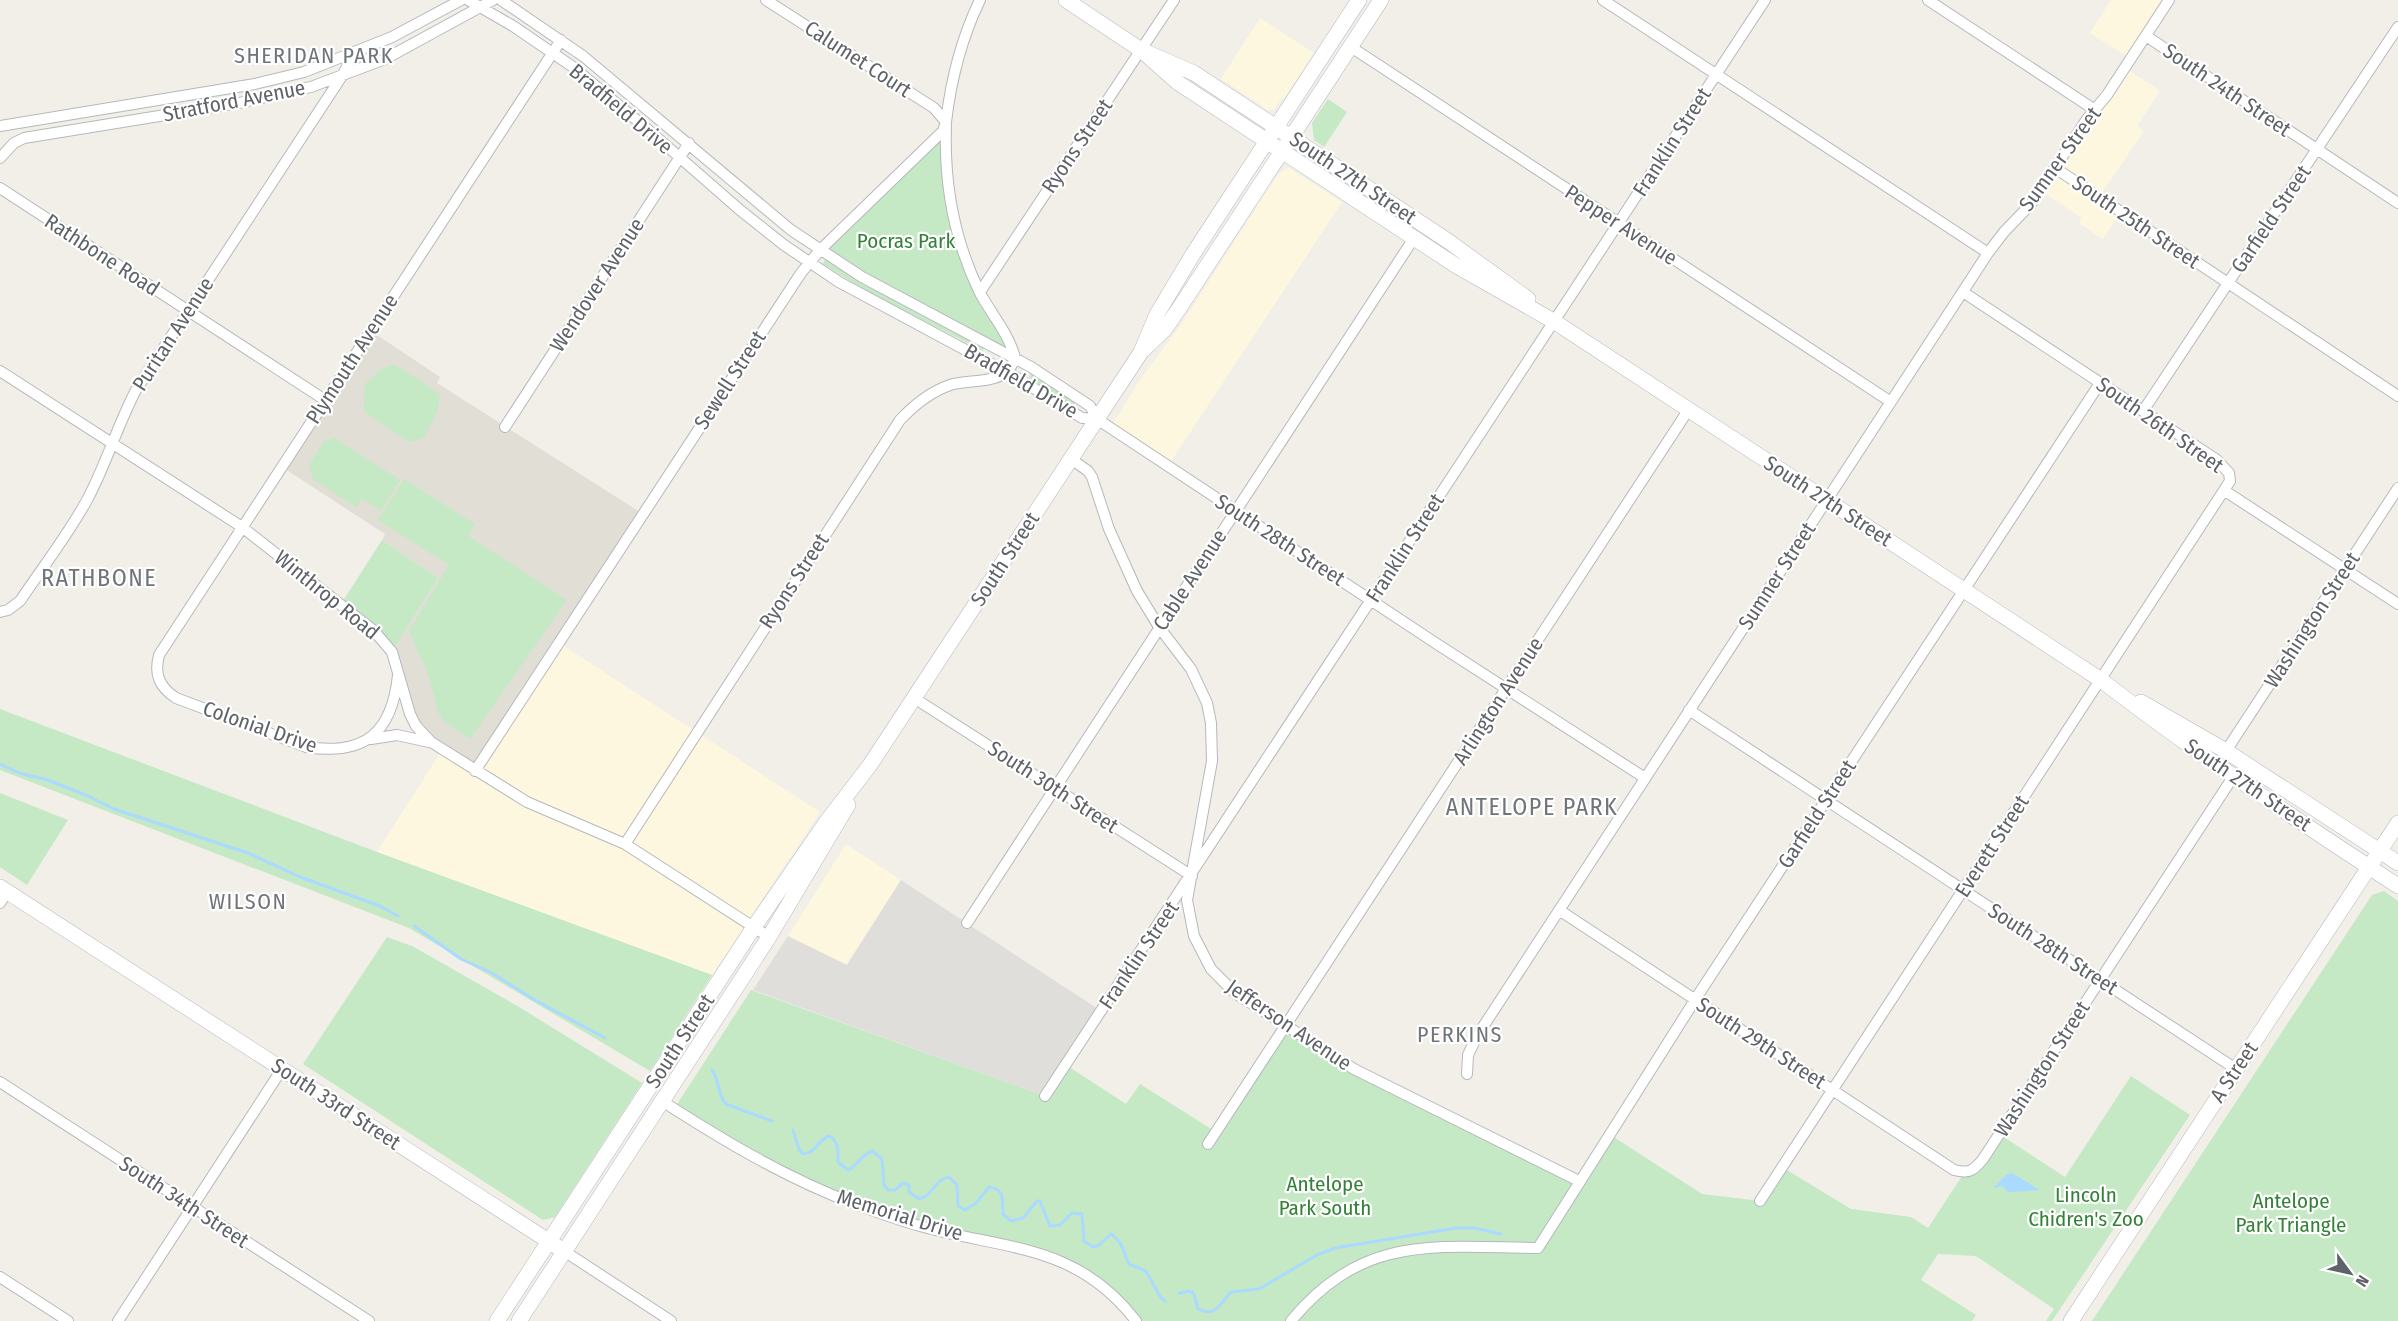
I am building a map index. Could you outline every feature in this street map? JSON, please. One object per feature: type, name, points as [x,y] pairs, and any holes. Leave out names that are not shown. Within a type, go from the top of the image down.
[{"type":"main road","name":"South 27th Street","points":[[1066,0],[1141,50],[1177,82],[1414,238],[1555,322],[2101,680],[2226,751],[2398,863]]},
{"type":"main road","name":"South Street","points":[[1141,352],[1149,328],[1163,304],[1359,0]]},
{"type":"main road","name":"South Street","points":[[497,1321],[754,927],[824,824],[870,765],[1141,352],[1165,329],[1182,304],[1381,0]]},
{"type":"main road","name":"South 27th Street","points":[[1141,50],[1194,73],[1291,136],[1494,273],[1555,322]]},
{"type":"main road","name":"South 27th Street","points":[[2101,680],[2233,777],[2398,886]]},
{"type":"main road","name":"South Street","points":[[519,1321],[769,937],[841,819],[870,765]]},
{"type":"main road","name":"A Street","points":[[2071,1321],[2398,823]]},
{"type":"main road","name":"South 33rd Street","points":[[2,894],[282,1069],[564,1251]]},
{"type":"street","name":"Stratford Avenue","points":[[0,126],[255,84],[304,72],[351,55],[418,25],[461,0]]},
{"type":"street","name":"Bradfield Drive","points":[[468,0],[552,53],[592,83],[740,210],[809,261],[865,296],[1007,372],[1082,418],[1097,419]]},
{"type":"street","name":"Stratford Avenue","points":[[0,158],[14,143],[24,138],[250,101],[310,87],[342,76],[419,42],[493,0]]},
{"type":"street","name":"Bradfield Drive","points":[[501,0],[561,40],[689,144],[762,207],[820,250],[910,303],[1015,358],[1090,406],[1097,419]]},
{"type":"street","name":"Calumet Court","points":[[766,0],[934,108],[946,122]]},
{"type":"street","name":"Sewell Street","points":[[475,771],[809,261],[939,137],[946,122],[955,68],[964,37],[980,0]]},
{"type":"street","name":"Ryons Street","points":[[980,292],[1174,0]]},
{"type":"street","points":[[1603,0],[1988,253]]},
{"type":"street","name":"Franklin Street","points":[[1045,1096],[1192,876],[1765,0]]},
{"type":"street","points":[[1928,0],[2095,110]]},
{"type":"street","name":"Sumner Street","points":[[1467,1074],[1468,1055],[1477,1036],[1689,710],[1988,253],[2008,226],[2031,204],[2107,95],[2169,0]]},
{"type":"street","name":"Garfield Street","points":[[2143,411],[2398,27]]},
{"type":"street","name":"South 24th Street","points":[[2146,36],[2398,204]]},
{"type":"street","name":"Plymouth Avenue","points":[[159,682],[156,665],[159,655],[561,40]]},
{"type":"street","name":"Pepper Avenue","points":[[1351,47],[1891,402]]},
{"type":"street","name":"Puritan Avenue","points":[[0,612],[8,610],[20,601],[86,502],[136,390],[342,76],[351,55]]},
{"type":"street","points":[[946,122],[945,157],[952,211],[959,239],[980,292],[1011,344],[1015,358],[1007,372]]},
{"type":"street","name":"Wendover Avenue","points":[[505,427],[689,144]]},
{"type":"street","name":"South 25th Street","points":[[2055,168],[2398,396]]},
{"type":"street","name":"Rathbone Road","points":[[0,188],[325,400]]},
{"type":"street","name":"Cable Avenue","points":[[967,922],[1414,238]]},
{"type":"street","name":"South 26th Street","points":[[1963,292],[2225,466],[2230,481],[2225,491],[2398,604]]},
{"type":"street","name":"Winthrop Road","points":[[0,372],[242,527],[374,631],[392,652],[405,700],[416,726],[431,742],[532,805],[625,844],[769,937]]},
{"type":"street","name":"Ryons Street","points":[[625,844],[900,420],[910,409],[950,385],[998,377],[1007,372]]},
{"type":"street","name":"Garfield Street","points":[[1292,1321],[1311,1300],[1341,1275],[1357,1265],[1392,1252],[1426,1247],[1538,1248],[1695,1000],[2100,383]]},
{"type":"street","name":"Arlington Avenue","points":[[1208,1144],[1689,409]]},
{"type":"street","name":"South 28th Street","points":[[1097,419],[1645,778]]},
{"type":"street","name":"Jefferson Avenue","points":[[1071,459],[1088,471],[1092,477],[1122,561],[1159,627],[1191,669],[1199,684],[1211,723],[1212,761],[1188,890],[1189,917],[1202,955],[1211,969],[1235,993],[1354,1069],[1579,1181]]},
{"type":"street","name":"Washington Street","points":[[2226,751],[2398,488]]},
{"type":"street","name":"Everett Street","points":[[1760,1201],[2225,491]]},
{"type":"street","name":"Colonial Drive","points":[[367,740],[390,716],[396,700],[398,675]]},
{"type":"street","name":"Colonial Drive","points":[[159,682],[167,693],[176,698],[306,747],[346,748],[367,740],[397,735],[431,742]]},
{"type":"street","name":"South 30th Street","points":[[914,698],[1192,876]]},
{"type":"street","name":"South 28th Street","points":[[1689,710],[2236,1069]]},
{"type":"street","name":"Washington Street","points":[[1964,1173],[1972,1172],[1983,1159],[2233,777]]},
{"type":"street","name":"South 29th Street","points":[[1559,910],[1954,1170],[1964,1173]]},
{"type":"street","points":[[118,1321],[282,1069]]},
{"type":"street","name":"South 34th Street","points":[[0,1082],[369,1321]]},
{"type":"street","name":"Memorial Drive","points":[[662,1101],[752,1157],[830,1194],[921,1226],[1027,1249],[1062,1261],[1102,1287],[1136,1321]]},
{"type":"street","name":"South 33rd Street","points":[[564,1251],[671,1321]]},
{"type":"street","points":[[0,1277],[68,1321]]},
{"type":"shaded area","points":[[2111,0],[2169,0],[2131,59],[2090,33]]},
{"type":"shaded area","points":[[1260,18],[1314,53],[1284,99],[1282,98],[1274,110],[1268,110],[1221,79]]},
{"type":"shaded area","points":[[2125,68],[2160,91],[2137,126],[2144,131],[2099,197],[2121,212],[2103,239],[2079,223],[2082,218],[2040,190]]},
{"type":"shaded area","points":[[1289,168],[1342,202],[1168,466],[1110,428],[1140,380],[1182,323],[1279,173]]},
{"type":"shaded area","points":[[371,331],[440,377],[437,383],[643,514],[475,771],[422,734],[392,652],[438,578],[382,540],[385,534],[282,467]]},
{"type":"shaded area","points":[[559,643],[820,812],[712,975],[377,852],[442,750]]},
{"type":"shaded area","points":[[846,844],[901,880],[846,965],[788,936]]},
{"type":"shaded area","points":[[901,880],[1101,1011],[1045,1096],[753,990],[788,936],[847,965]]},
{"type":"green space","points":[[1328,99],[1347,112],[1324,147],[1314,140],[1312,123]]},
{"type":"green space","name":"Pocras Park","points":[[943,131],[959,239],[1015,358],[820,250]]},
{"type":"green space","points":[[825,259],[984,346],[983,351],[868,292],[823,264]]},
{"type":"green space","points":[[394,364],[440,394],[438,410],[424,438],[409,442],[364,412],[365,384],[380,370]]},
{"type":"green space","points":[[1031,373],[1076,402],[1070,405],[1032,380],[1029,377]]},
{"type":"green space","points":[[335,438],[400,480],[381,511],[362,499],[356,507],[313,479],[309,465],[324,441]]},
{"type":"green space","points":[[404,479],[475,524],[468,536],[567,600],[470,739],[444,722],[438,712],[429,677],[409,631],[449,565],[378,520]]},
{"type":"green space","points":[[382,540],[438,578],[392,652],[341,604]]},
{"type":"green space","points":[[0,709],[377,852],[712,975],[650,1071],[409,928],[0,770]]},
{"type":"green space","points":[[0,793],[68,820],[27,885],[0,867]]},
{"type":"green space","name":"Antelope Park Triangle","points":[[2384,891],[2398,901],[2398,1321],[2092,1321],[2372,895]]},
{"type":"green space","points":[[387,937],[412,946],[519,1007],[642,1083],[555,1217],[543,1220],[303,1064]]},
{"type":"green space","name":"Antelope Park South","points":[[751,990],[1045,1096],[1066,1065],[1126,1104],[1140,1084],[1216,1132],[1286,1026],[1354,1069],[1579,1181],[1609,1134],[1702,1194],[1760,1201],[1782,1167],[1851,1209],[1911,1217],[1928,1228],[1964,1173],[1999,1134],[2065,1177],[2131,1076],[2190,1115],[2052,1321],[2046,1321],[2054,1309],[1976,1256],[1938,1254],[1921,1280],[1976,1315],[1972,1321],[1136,1321],[1083,1273],[837,1197],[674,1109]]},
{"type":"water","points":[[2012,1173],[2040,1190],[2008,1192],[2002,1186],[1993,1188],[2006,1175]]},
{"type":"waterway","points":[[0,764],[19,773],[48,780],[114,809],[248,853],[300,877],[380,906],[398,916]]},
{"type":"waterway","points":[[414,926],[461,959],[492,973],[533,999],[605,1038]]},
{"type":"waterway","points":[[712,1070],[726,1104],[772,1121]]},
{"type":"waterway","points":[[793,1130],[803,1154],[811,1151],[825,1138],[829,1136],[832,1138],[837,1147],[838,1162],[848,1170],[872,1151],[882,1159],[884,1185],[888,1190],[895,1190],[903,1183],[909,1185],[909,1192],[919,1199],[928,1195],[944,1178],[949,1177],[957,1185],[958,1206],[965,1210],[976,1203],[989,1187],[1001,1193],[1003,1214],[1011,1221],[1023,1218],[1037,1201],[1040,1201],[1050,1226],[1060,1225],[1072,1213],[1082,1214],[1084,1241],[1093,1247],[1099,1245],[1111,1234],[1121,1244],[1129,1264],[1146,1271],[1165,1301]]},
{"type":"waterway","points":[[1179,1293],[1190,1291],[1194,1294],[1198,1309],[1209,1312],[1217,1308],[1231,1292],[1259,1289],[1317,1255],[1335,1248],[1456,1228],[1474,1228],[1501,1234]]},
{"type":"district","name":"SHERIDAN PARK","points":[[314,55]]},
{"type":"district","name":"RATHBONE","points":[[99,578]]},
{"type":"district","name":"ANTELOPE PARK","points":[[1532,807]]},
{"type":"district","name":"WILSON","points":[[248,901]]},
{"type":"district","name":"PERKINS","points":[[1460,1034]]},
{"type":"park label","name":"Lincoln Chidren's Zoo","points":[[2086,1207]]}]
